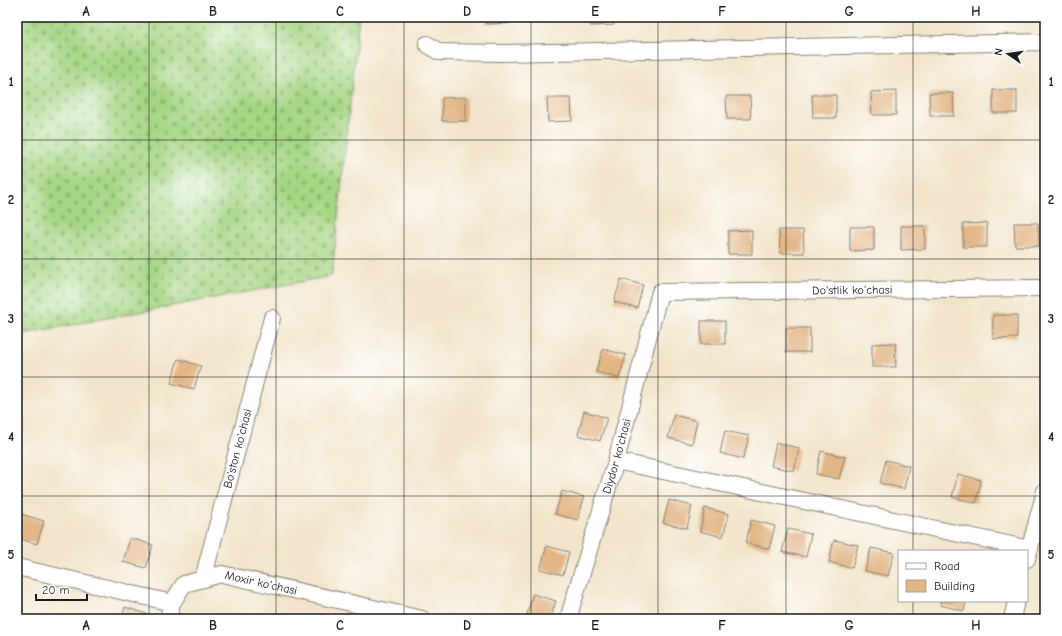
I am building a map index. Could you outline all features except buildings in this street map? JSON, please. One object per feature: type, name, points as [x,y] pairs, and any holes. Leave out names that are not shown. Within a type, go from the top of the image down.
[{"type":"street","points":[[427,44],[439,52],[504,53],[1045,42]]},
{"type":"street","name":"Do'stlik ko'chasi","points":[[660,292],[1045,288]]},
{"type":"street","name":"Diydor ko'chasi","points":[[568,619],[616,460],[660,292]]},
{"type":"street","name":"Bo'ston ko'chasi","points":[[203,579],[272,318]]},
{"type":"street","points":[[616,460],[1010,550]]},
{"type":"street","points":[[1028,554],[1045,491]]},
{"type":"street","points":[[17,567],[172,603],[168,619]]},
{"type":"street","name":"Moxir ko'chasi","points":[[172,603],[184,584],[222,574],[422,619]]},
{"type":"street","points":[[1012,619],[1016,602]]},
{"type":"green space","points":[[17,17],[359,17],[332,276],[17,335]]}]
